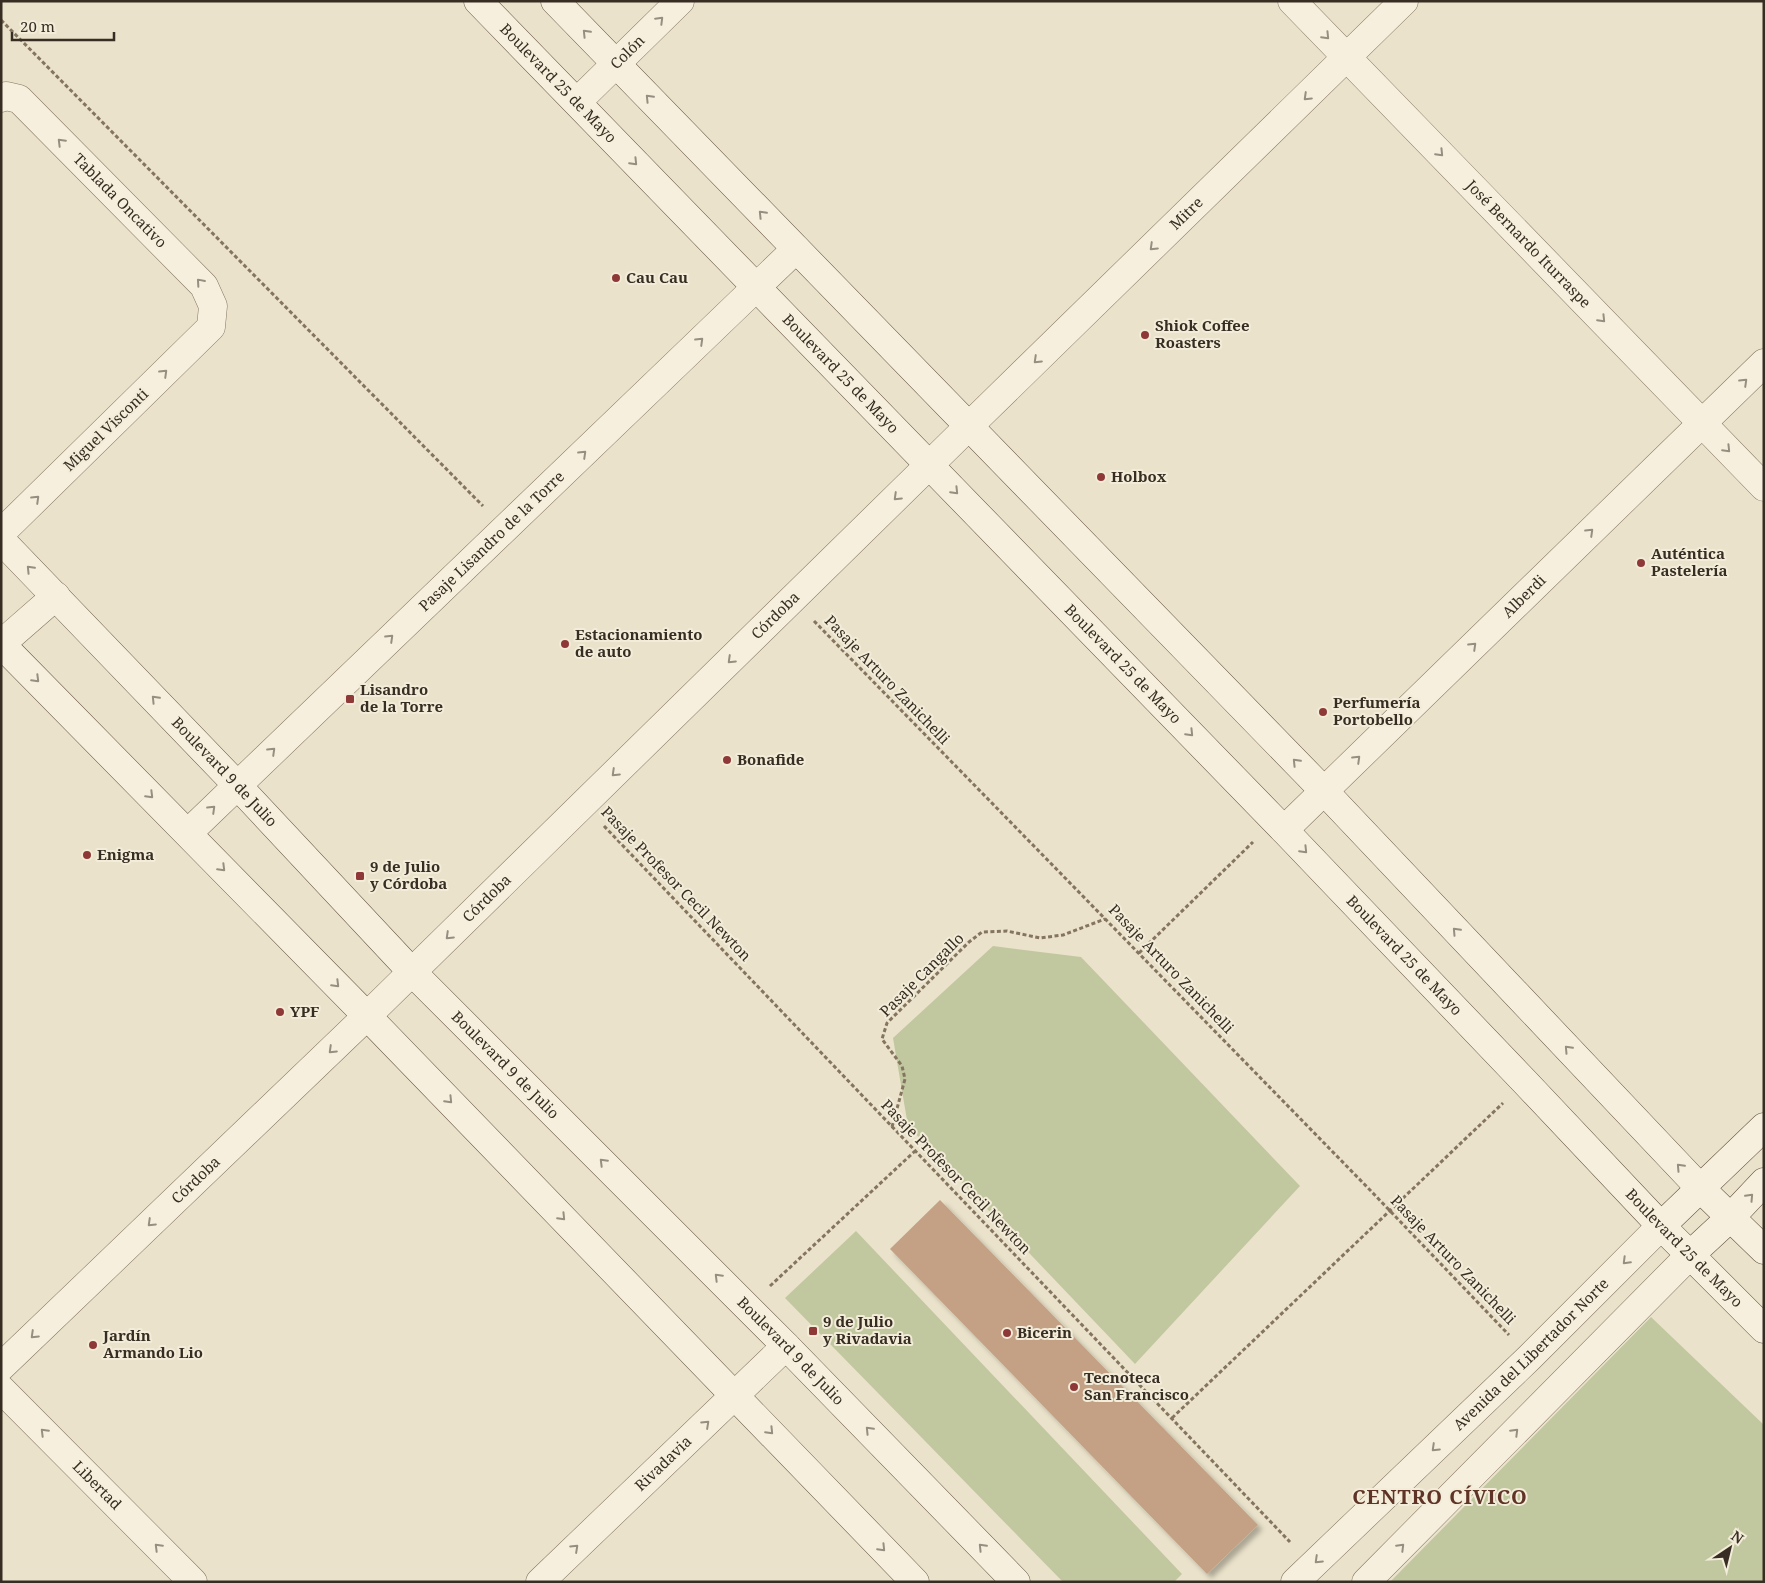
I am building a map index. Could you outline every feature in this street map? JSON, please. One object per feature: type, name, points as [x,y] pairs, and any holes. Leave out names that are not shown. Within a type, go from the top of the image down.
[{"type":"main road","name":"Boulevard 25 de Mayo","points":[[478,1],[1280,825],[1661,1226],[1764,1329]]},
{"type":"main road","points":[[555,1],[1324,791],[1700,1188],[1764,1250]]},
{"type":"main road","name":"Colón","points":[[577,102],[680,1]]},
{"type":"main road","name":"José Bernardo Iturraspe","points":[[1292,1],[1764,487]]},
{"type":"main road","name":"Mitre","points":[[969,426],[1404,1]]},
{"type":"main road","name":"Tablada Oncativo","points":[[1,98],[6,96],[19,99],[204,286],[213,306],[211,327]]},
{"type":"main road","name":"Pasaje Lisandro de la Torre","points":[[188,833],[796,249]]},
{"type":"main road","name":"Miguel Visconti","points":[[1,533],[211,327]]},
{"type":"main road","name":"Alberdi","points":[[1280,825],[1324,791],[1764,363]]},
{"type":"main road","name":"Córdoba","points":[[1,1367],[367,1016],[969,426]]},
{"type":"main road","name":"Boulevard 9 de Julio","points":[[1,540],[237,785],[412,972],[747,1306],[1016,1582]]},
{"type":"main road","points":[[56,596],[1,644],[367,1016],[914,1582]]},
{"type":"main road","name":"Avenida del Libertador Norte","points":[[1304,1574],[1530,1357],[1661,1226],[1764,1127]]},
{"type":"main road","points":[[1366,1582],[1764,1182]]},
{"type":"main road","name":"Rivadavia","points":[[540,1582],[786,1346]]},
{"type":"main road","name":"Libertad","points":[[1,1389],[193,1582]]},
{"type":"path","points":[[1,20],[504,529]]},
{"type":"path","name":"Pasaje Arturo Zanichelli","points":[[793,599],[1390,1210],[1530,1357]]},
{"type":"path","name":"Pasaje Profesor Cecil Newton","points":[[583,804],[1172,1418],[1304,1574]]},
{"type":"path","points":[[1138,952],[1280,825]]},
{"type":"path","name":"Pasaje Cangallo","points":[[892,1127],[905,1079],[902,1066],[882,1039],[887,1023],[969,942],[982,932],[1007,931],[1040,938],[1063,935],[1105,919]]},
{"type":"path","points":[[1172,1418],[1525,1082]]},
{"type":"path","points":[[747,1306],[915,1151]]},
{"type":"green space","points":[[993,946],[1081,957],[1300,1186],[1135,1364],[908,1126],[893,1038]]},
{"type":"green space","points":[[856,1231],[1182,1574],[1174,1582],[1063,1582],[785,1298]]},
{"type":"green space","points":[[1651,1317],[1764,1425],[1764,1582],[1390,1582]]},
{"type":"building","name":"Tecnoteca San Francisco","points":[[940,1200],[1258,1525],[1207,1574],[890,1249]]},
{"type":"place","name":"Cau Cau","points":[[616,278]]},
{"type":"place","name":"Shiok Coffee Roasters","points":[[1145,335]]},
{"type":"place","name":"Holbox","points":[[1101,477]]},
{"type":"place","name":"Auténtica Pastelería","points":[[1641,563]]},
{"type":"place","name":"Estacionamiento de auto","points":[[565,644]]},
{"type":"place","name":"Lisandro de la Torre","points":[[350,699]]},
{"type":"place","name":"Perfumería Portobello","points":[[1323,712]]},
{"type":"place","name":"Bonafide","points":[[727,760]]},
{"type":"place","name":"Enigma","points":[[87,855]]},
{"type":"place","name":"9 de Julio y Córdoba","points":[[360,876]]},
{"type":"place","name":"YPF","points":[[280,1012]]},
{"type":"place","name":"9 de Julio y Rivadavia","points":[[813,1331]]},
{"type":"place","name":"Bicerin","points":[[1007,1333]]},
{"type":"place","name":"Jardín Armando Lio","points":[[93,1345]]},
{"type":"place","name":"Tecnoteca San Francisco","points":[[1074,1387]]},
{"type":"district","name":"CENTRO CÍVICO","points":[[1440,1497]]}]
